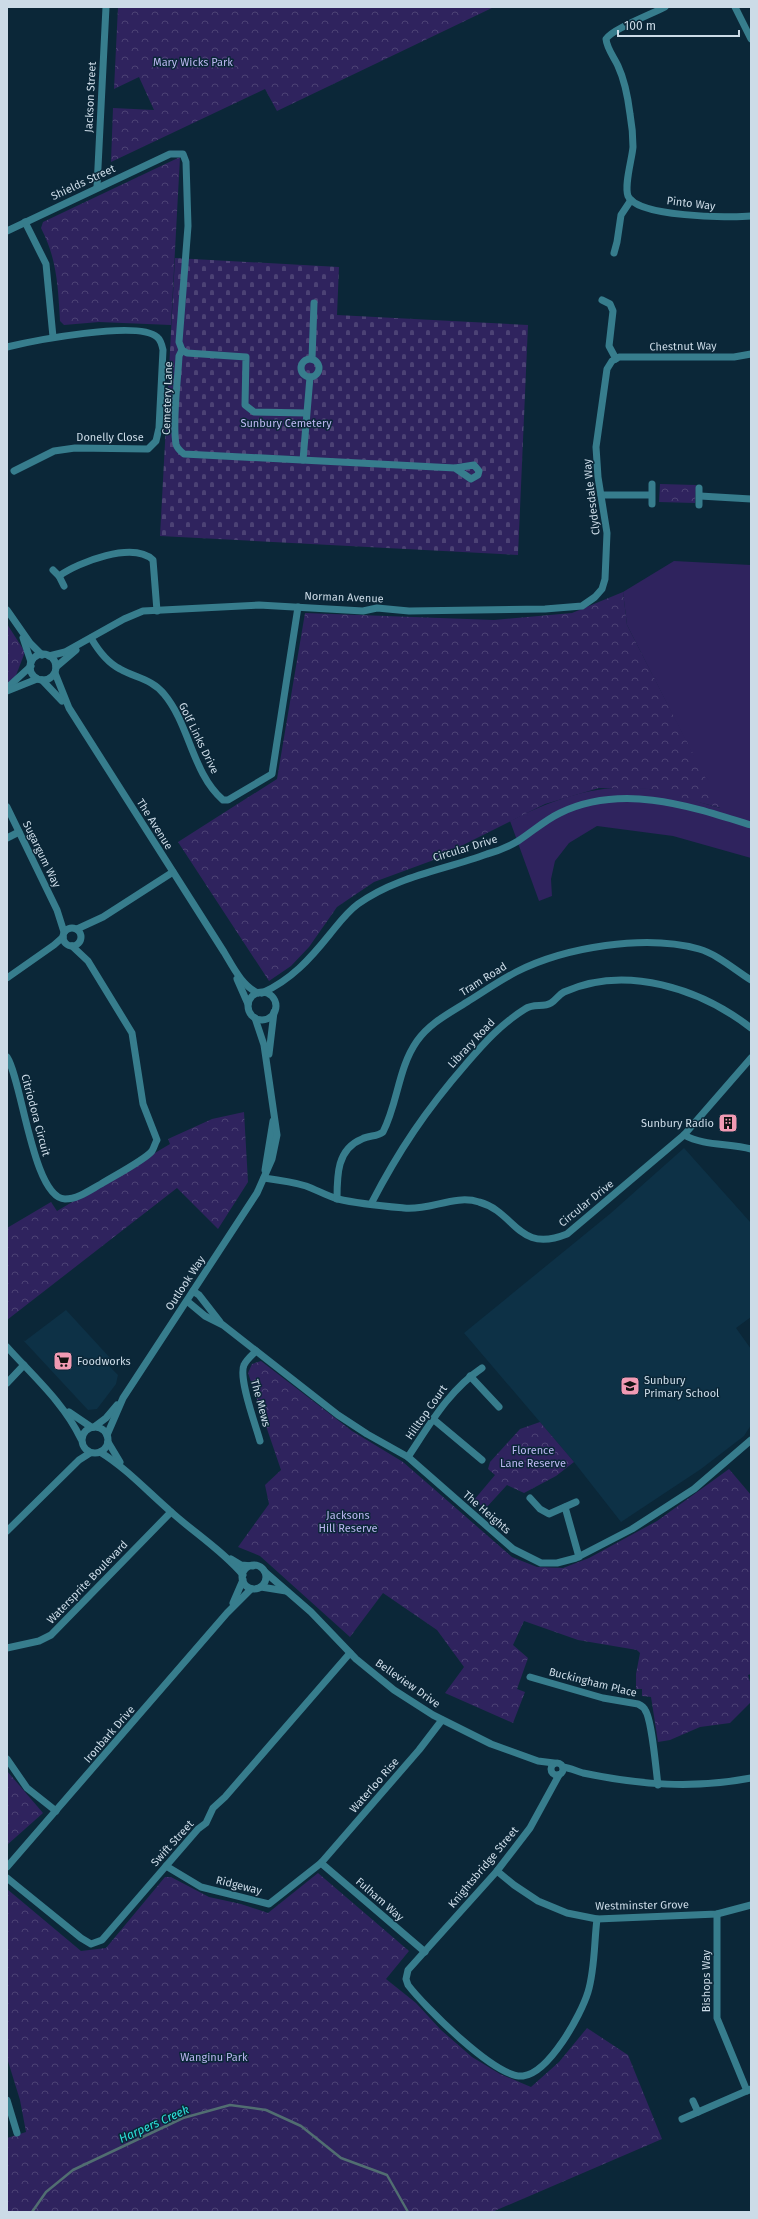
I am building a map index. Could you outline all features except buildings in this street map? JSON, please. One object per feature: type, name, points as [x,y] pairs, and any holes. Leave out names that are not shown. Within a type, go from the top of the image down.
[{"type":"street","name":"Jackson Street","points":[[97,187],[106,7]]},
{"type":"street","points":[[614,253],[621,215],[631,200],[628,195],[627,187],[633,146],[629,103],[625,83],[619,67],[607,46],[606,39],[616,29],[629,25],[665,7]]},
{"type":"street","points":[[735,7],[751,39]]},
{"type":"street","name":"Shields Street","points":[[7,231],[97,187],[170,154]]},
{"type":"street","name":"Cemetery Lane","points":[[170,154],[183,154],[186,174],[188,226],[179,342],[182,350],[179,356],[176,410],[176,443],[179,450],[184,454],[455,468]]},
{"type":"street","name":"Pinto Way","points":[[631,200],[642,206],[692,216],[729,218],[751,216]]},
{"type":"street","points":[[7,347],[53,337],[46,264],[25,222]]},
{"type":"street","points":[[602,300],[610,304],[613,311],[609,346],[616,359]]},
{"type":"street","points":[[312,359],[314,303]]},
{"type":"street","name":"Donelly Close","points":[[14,472],[54,451],[75,448],[148,449],[156,441],[159,428],[163,350],[162,342],[156,336],[145,332],[80,333],[53,337]]},
{"type":"street","points":[[182,350],[187,353],[246,357],[245,405],[254,412],[306,413]]},
{"type":"street","name":"Chestnut Way","points":[[616,359],[620,357],[734,357],[751,354]]},
{"type":"street","points":[[310,377],[303,372],[302,366],[306,361],[312,359]]},
{"type":"street","points":[[310,377],[318,373],[319,367],[317,362],[312,359]]},
{"type":"street","name":"Clydesdale Way","points":[[602,589],[605,579],[607,533],[596,447],[608,369],[616,359]]},
{"type":"street","points":[[303,460],[310,377]]},
{"type":"street","points":[[652,484],[652,504]]},
{"type":"street","points":[[699,488],[699,505]]},
{"type":"street","points":[[601,495],[651,494]]},
{"type":"street","points":[[700,496],[751,499]]},
{"type":"street","points":[[59,576],[88,561],[107,556],[138,552],[147,554],[153,560],[157,611]]},
{"type":"street","points":[[53,570],[59,576],[64,586]]},
{"type":"street","name":"Norman Avenue","points":[[45,655],[65,652],[144,611],[259,605],[362,611],[377,608],[409,611],[545,609],[582,606],[595,597],[602,589]]},
{"type":"street","name":"Golf Links Drive","points":[[89,640],[113,665],[148,680],[165,695],[199,767],[218,795],[223,800],[228,800],[272,774],[298,607]]},
{"type":"street","points":[[7,610],[17,625],[45,655],[53,659],[55,670],[47,680],[40,679],[32,674],[31,664],[17,625]]},
{"type":"street","name":"Norman Avenue","points":[[55,670],[89,640]]},
{"type":"street","points":[[7,689],[36,657],[45,655]]},
{"type":"street","name":"The Avenue","points":[[55,670],[69,708],[173,872],[243,982],[252,990],[260,993]]},
{"type":"street","points":[[7,689],[40,679]]},
{"type":"street","name":"The Avenue","points":[[40,679],[69,708]]},
{"type":"street","name":"Circular Drive","points":[[260,993],[274,988],[298,971],[346,915],[369,896],[413,876],[485,855],[509,846],[552,817],[583,803],[613,798],[653,800],[692,808],[751,825]]},
{"type":"street","name":"Sugargum Way","points":[[7,807],[57,910],[69,945]]},
{"type":"street","points":[[7,838],[19,832]]},
{"type":"street","points":[[36,959],[69,945],[81,938],[103,917],[173,872]]},
{"type":"street","name":"Sugargum Way","points":[[57,910],[81,938]]},
{"type":"street","points":[[7,978],[36,959],[64,934],[74,928],[103,917]]},
{"type":"street","name":"Citriodora Circuit","points":[[7,1057],[14,1076],[35,1160],[57,1196],[64,1199],[76,1197],[116,1176],[152,1151],[157,1140],[143,1104],[132,1033],[88,961],[81,938]]},
{"type":"street","name":"Tram Road","points":[[337,1199],[337,1175],[344,1153],[358,1140],[376,1136],[383,1132],[406,1063],[418,1040],[436,1021],[516,972],[576,952],[632,943],[653,943],[702,950],[751,980]]},
{"type":"street","name":"Citriodora Circuit","points":[[69,945],[88,961]]},
{"type":"street","name":"The Avenue","points":[[224,952],[248,1004]]},
{"type":"street","name":"Library Road","points":[[371,1204],[399,1151],[430,1106],[494,1032],[531,1005],[546,1005],[565,991],[594,984],[625,980],[646,981],[668,986],[700,998],[731,1013],[751,1028]]},
{"type":"street","points":[[260,993],[273,999],[274,1012],[268,1018],[259,1020],[249,1012],[248,1004],[252,997],[260,993]]},
{"type":"street","name":"Outlook Way","points":[[268,1074],[269,1043],[274,1012]]},
{"type":"street","name":"Outlook Way","points":[[92,1427],[106,1418],[123,1398],[257,1193],[264,1178],[274,1116],[264,1045],[255,1018]]},
{"type":"street","name":"Circular Drive","points":[[264,1178],[296,1183],[337,1199],[371,1204],[414,1208],[464,1200],[476,1201],[491,1206],[524,1234],[534,1238],[552,1239],[567,1234],[684,1135],[751,1058]]},
{"type":"street","points":[[684,1135],[694,1141],[730,1144],[751,1149]]},
{"type":"street","name":"The Heights","points":[[193,1291],[199,1295],[223,1325]]},
{"type":"street","name":"The Heights","points":[[187,1301],[205,1316],[223,1325],[343,1418],[367,1434],[408,1457],[522,1555],[541,1563],[548,1564],[579,1556],[632,1529],[670,1506],[699,1485],[751,1440]]},
{"type":"street","points":[[7,1347],[59,1404],[74,1424],[82,1438],[83,1447],[65,1473]]},
{"type":"street","name":"The Mews","points":[[256,1351],[246,1362],[242,1371],[248,1403],[260,1441]]},
{"type":"street","points":[[7,1383],[24,1366]]},
{"type":"street","name":"Hilltop Court","points":[[408,1457],[449,1396],[470,1376],[482,1368]]},
{"type":"street","points":[[470,1376],[499,1407]]},
{"type":"street","name":"Outlook Way","points":[[108,1438],[123,1398]]},
{"type":"street","points":[[59,1404],[78,1420],[92,1427],[100,1428],[108,1438],[115,1455],[126,1470]]},
{"type":"street","points":[[433,1419],[482,1460]]},
{"type":"street","points":[[82,1438],[83,1434],[92,1427]]},
{"type":"street","points":[[100,1452],[108,1438]]},
{"type":"street","points":[[83,1447],[90,1453]]},
{"type":"street","points":[[7,1531],[79,1460],[90,1453],[100,1452],[126,1470],[171,1512],[222,1554],[240,1565],[260,1567],[265,1572],[265,1582],[261,1587]]},
{"type":"street","points":[[530,1498],[546,1513],[553,1513],[576,1502]]},
{"type":"street","points":[[565,1507],[579,1556]]},
{"type":"street","name":"Watersprite Boulevard","points":[[7,1648],[39,1642],[51,1635],[171,1512]]},
{"type":"street","points":[[222,1554],[243,1578],[246,1586],[251,1589],[261,1587],[288,1591]]},
{"type":"street","points":[[243,1578],[246,1569],[253,1566]]},
{"type":"street","name":"Belleview Drive","points":[[265,1572],[311,1612],[350,1653],[394,1690],[442,1720],[492,1744],[538,1761],[557,1770],[581,1772],[658,1785],[712,1784],[751,1778]]},
{"type":"street","name":"Ironbark Drive","points":[[226,1614],[238,1597],[243,1578]]},
{"type":"street","name":"Ironbark Drive","points":[[7,1867],[226,1614],[251,1589]]},
{"type":"street","name":"Swift Street","points":[[7,1878],[91,1944],[102,1940],[198,1829],[206,1823],[213,1808],[225,1797],[350,1653]]},
{"type":"street","name":"Buckingham Place","points":[[530,1677],[603,1698],[642,1706],[646,1710],[658,1785]]},
{"type":"street","name":"Waterloo Rise","points":[[321,1863],[419,1750],[442,1720]]},
{"type":"street","points":[[7,1759],[28,1788],[56,1811]]},
{"type":"street","name":"Knightsbridge Street","points":[[557,1770],[550,1791],[530,1828],[497,1870],[408,1970],[406,1979],[413,1992],[473,2050],[492,2063],[521,2076],[539,2068],[550,2056],[575,2021],[588,1992],[597,1920]]},
{"type":"street","name":"Ridgeway","points":[[166,1866],[201,1886],[269,1904],[321,1863]]},
{"type":"street","name":"Fulham Way","points":[[321,1863],[425,1952]]},
{"type":"street","name":"Westminster Grove","points":[[497,1870],[514,1885],[538,1901],[568,1913],[597,1920],[717,1914],[751,1905]]},
{"type":"street","name":"Bishops Way","points":[[717,1914],[717,2018],[749,2090]]},
{"type":"street","points":[[682,2119],[749,2090]]},
{"type":"street","points":[[7,2100],[18,2133]]},
{"type":"street","points":[[693,2101],[698,2112]]},
{"type":"shaded area","name":"Sunbury Primary School","points":[[684,1148],[751,1223],[751,1317],[736,1328],[751,1349],[751,1425],[744,1436],[701,1469],[621,1522],[574,1462],[464,1333],[611,1213]]},
{"type":"shaded area","points":[[66,1310],[111,1359],[107,1364],[118,1375],[116,1384],[97,1409],[88,1410],[23,1340],[25,1341]]},
{"type":"green space","name":"Mary Wicks Park","points":[[118,7],[494,7],[277,111],[265,89],[111,162],[113,108],[154,110],[139,77],[114,89]]},
{"type":"green space","points":[[180,157],[171,325],[99,322],[64,325],[60,321],[54,262],[41,228],[43,222]]},
{"type":"green space","name":"Sunbury Cemetery","points":[[175,258],[339,267],[337,315],[528,325],[518,555],[160,536]]},
{"type":"green space","points":[[660,484],[696,485],[695,503],[659,502]]},
{"type":"green space","points":[[674,561],[751,565],[751,858],[673,836],[597,826],[569,843],[555,861],[551,879],[552,896],[539,901],[510,821],[560,799],[595,790],[612,788],[630,787],[658,790],[720,808],[627,625],[623,592]]},
{"type":"green space","points":[[623,592],[627,625],[721,808],[649,789],[599,788],[545,804],[431,861],[374,882],[337,907],[309,947],[291,966],[269,981],[178,842],[277,779],[305,613],[494,620],[572,613]]},
{"type":"green space","points":[[7,624],[25,652],[13,683],[7,686]]},
{"type":"green space","points":[[244,1112],[248,1182],[218,1229],[177,1188],[7,1320],[7,1228],[51,1202],[57,1211],[170,1144],[168,1139],[212,1119]]},
{"type":"green space","name":"Jacksons Hill Reserve","points":[[261,1361],[352,1431],[403,1462],[512,1557],[537,1567],[563,1568],[589,1558],[657,1521],[729,1469],[751,1495],[751,1674],[748,1675],[751,1685],[751,1702],[730,1723],[700,1727],[670,1740],[658,1742],[651,1697],[642,1696],[642,1689],[636,1689],[636,1674],[640,1653],[637,1650],[578,1640],[524,1621],[513,1645],[528,1658],[517,1689],[525,1692],[513,1723],[445,1693],[464,1667],[437,1630],[383,1593],[350,1637],[260,1556],[238,1547],[269,1504],[265,1485],[281,1470],[248,1373],[252,1364]]},
{"type":"green space","name":"Florence Lane Reserve","points":[[540,1422],[574,1462],[556,1476],[524,1493],[507,1485],[485,1509],[474,1500],[495,1475],[488,1469],[490,1462],[520,1429]]},
{"type":"green space","points":[[7,1771],[43,1813],[7,1845]]},
{"type":"green space","name":"Wanginu Park","points":[[318,1873],[409,1951],[386,1979],[416,2003],[441,2030],[472,2057],[500,2074],[531,2087],[559,2062],[587,2028],[628,2055],[662,2139],[492,2212],[7,2212],[7,2138],[26,2132],[20,2100],[7,2058],[7,1889],[81,1951],[106,1948],[165,1877],[171,1877],[209,1897],[241,1904],[268,1913]]},
{"type":"waterway","name":"Harpers Creek","points":[[32,2212],[46,2192],[73,2170],[183,2118],[230,2105],[266,2110],[301,2126],[341,2158],[387,2175],[408,2212]]},
{"type":"place","name":"Sunbury Radio","points":[[728,1123]]},
{"type":"place","name":"Foodworks","points":[[63,1361]]},
{"type":"place","name":"Sunbury Primary School","points":[[630,1386]]}]
